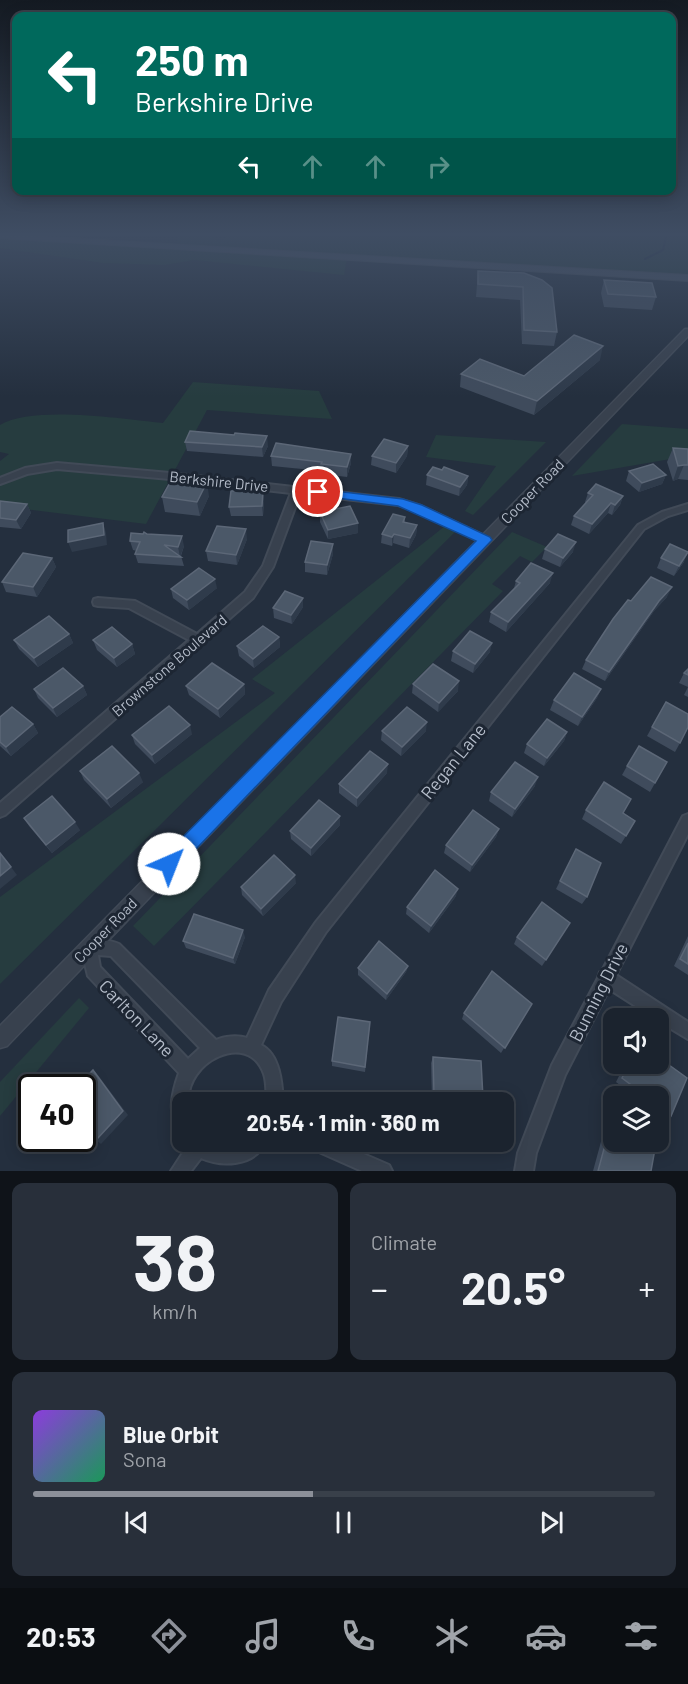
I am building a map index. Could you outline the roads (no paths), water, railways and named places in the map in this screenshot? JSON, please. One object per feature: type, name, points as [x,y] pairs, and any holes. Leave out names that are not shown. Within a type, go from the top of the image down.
[{"type":"street","name":"Cooper Road","points":[[0,1039],[688,331]]},
{"type":"street","name":"Berkshire Drive","points":[[0,481],[41,467],[57,466],[399,502],[418,508],[485,540]]},
{"type":"street","name":"Brownstone Boulevard","points":[[0,811],[249,595],[268,567],[297,490]]},
{"type":"street","name":"Regan Lane","points":[[251,1047],[276,996],[321,927],[641,527],[665,514],[688,507]]},
{"type":"street","points":[[98,602],[130,604],[198,640]]},
{"type":"street","name":"Bunning Drive","points":[[524,1171],[527,1153],[558,1071],[688,820]]},
{"type":"street","name":"Carlton Lane","points":[[189,1071],[93,971],[89,947],[114,949],[212,1048]]},
{"type":"street","points":[[605,977],[688,1031]]},
{"type":"street","points":[[181,1092],[195,1061],[212,1048],[232,1043],[251,1047],[263,1058],[272,1073],[274,1092]]},
{"type":"street","points":[[180,1171],[191,1152]]},
{"type":"street","points":[[206,1152],[223,1157],[241,1152]]},
{"type":"street","points":[[339,1152],[383,1171]]}]
